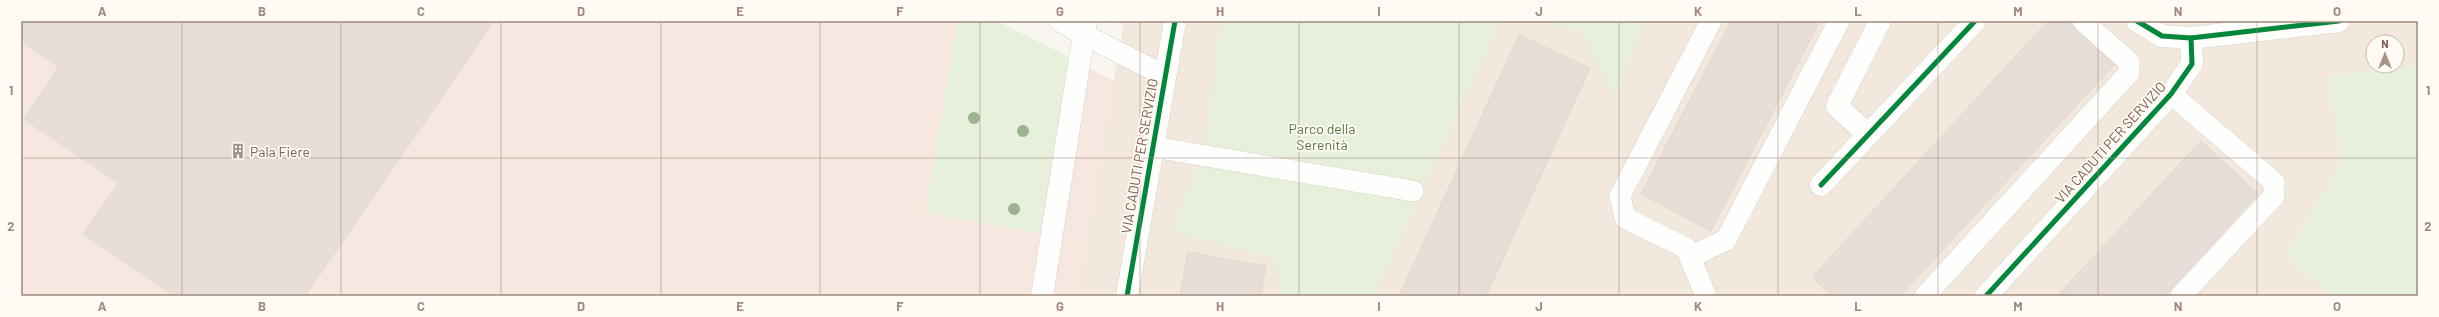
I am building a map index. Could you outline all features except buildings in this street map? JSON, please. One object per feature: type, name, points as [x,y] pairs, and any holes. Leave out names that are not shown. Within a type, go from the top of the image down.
[{"type":"street","points":[[1042,296],[1085,28],[1061,21]]},
{"type":"street","name":"VIA CADUTI PER SERVIZIO","points":[[1127,296],[1175,21]]},
{"type":"street","points":[[1868,135],[1837,106],[1880,21]]},
{"type":"street","points":[[1821,186],[1976,21]]},
{"type":"street","points":[[2136,21],[2162,36],[2191,38],[2339,21]]},
{"type":"street","name":"VIA CADUTI PER SERVIZIO","points":[[1986,296],[2171,94],[2192,64],[2191,38]]},
{"type":"lane","points":[[1690,257],[1726,240],[1839,21]]},
{"type":"lane","points":[[1925,296],[2129,74],[2129,62],[2083,21]]},
{"type":"lane","points":[[1706,296],[1686,248],[1625,218],[1620,196],[1708,22]]},
{"type":"lane","points":[[1085,28],[1165,76]]},
{"type":"lane","points":[[2171,94],[2274,182],[2274,196],[2181,296]]},
{"type":"lane","points":[[1153,148],[1413,191]]},
{"type":"shaded area","points":[[21,21],[996,21],[1114,81],[1076,296],[21,296]]},
{"type":"shaded area","points":[[1124,21],[2418,21],[2418,64],[2405,66],[2405,34],[2365,34],[2365,72],[2328,77],[2343,162],[2285,255],[2333,296],[1076,296]]},
{"type":"green space","points":[[958,21],[996,21],[1069,57],[1039,233],[925,213]]},
{"type":"green space","name":"Parco della Serenità","points":[[1221,21],[1500,21],[1374,296],[1284,296],[1273,258],[1171,231],[1205,147]]},
{"type":"green space","points":[[1542,21],[1645,21],[1616,99],[1581,32]]},
{"type":"green space","points":[[2418,64],[2418,296],[2333,296],[2285,255],[2343,162],[2328,77],[2365,72],[2365,74],[2405,74],[2405,66]]},
{"type":"cycle path","points":[[1127,296],[1175,21]]},
{"type":"cycle path","points":[[1821,185],[1975,21]]},
{"type":"cycle path","points":[[2137,21],[2162,36],[2191,38],[2339,21]]},
{"type":"cycle path","points":[[1986,296],[2171,94],[2192,64],[2191,38]]},
{"type":"place","name":"Pala Fiere","points":[[238,151]]}]
